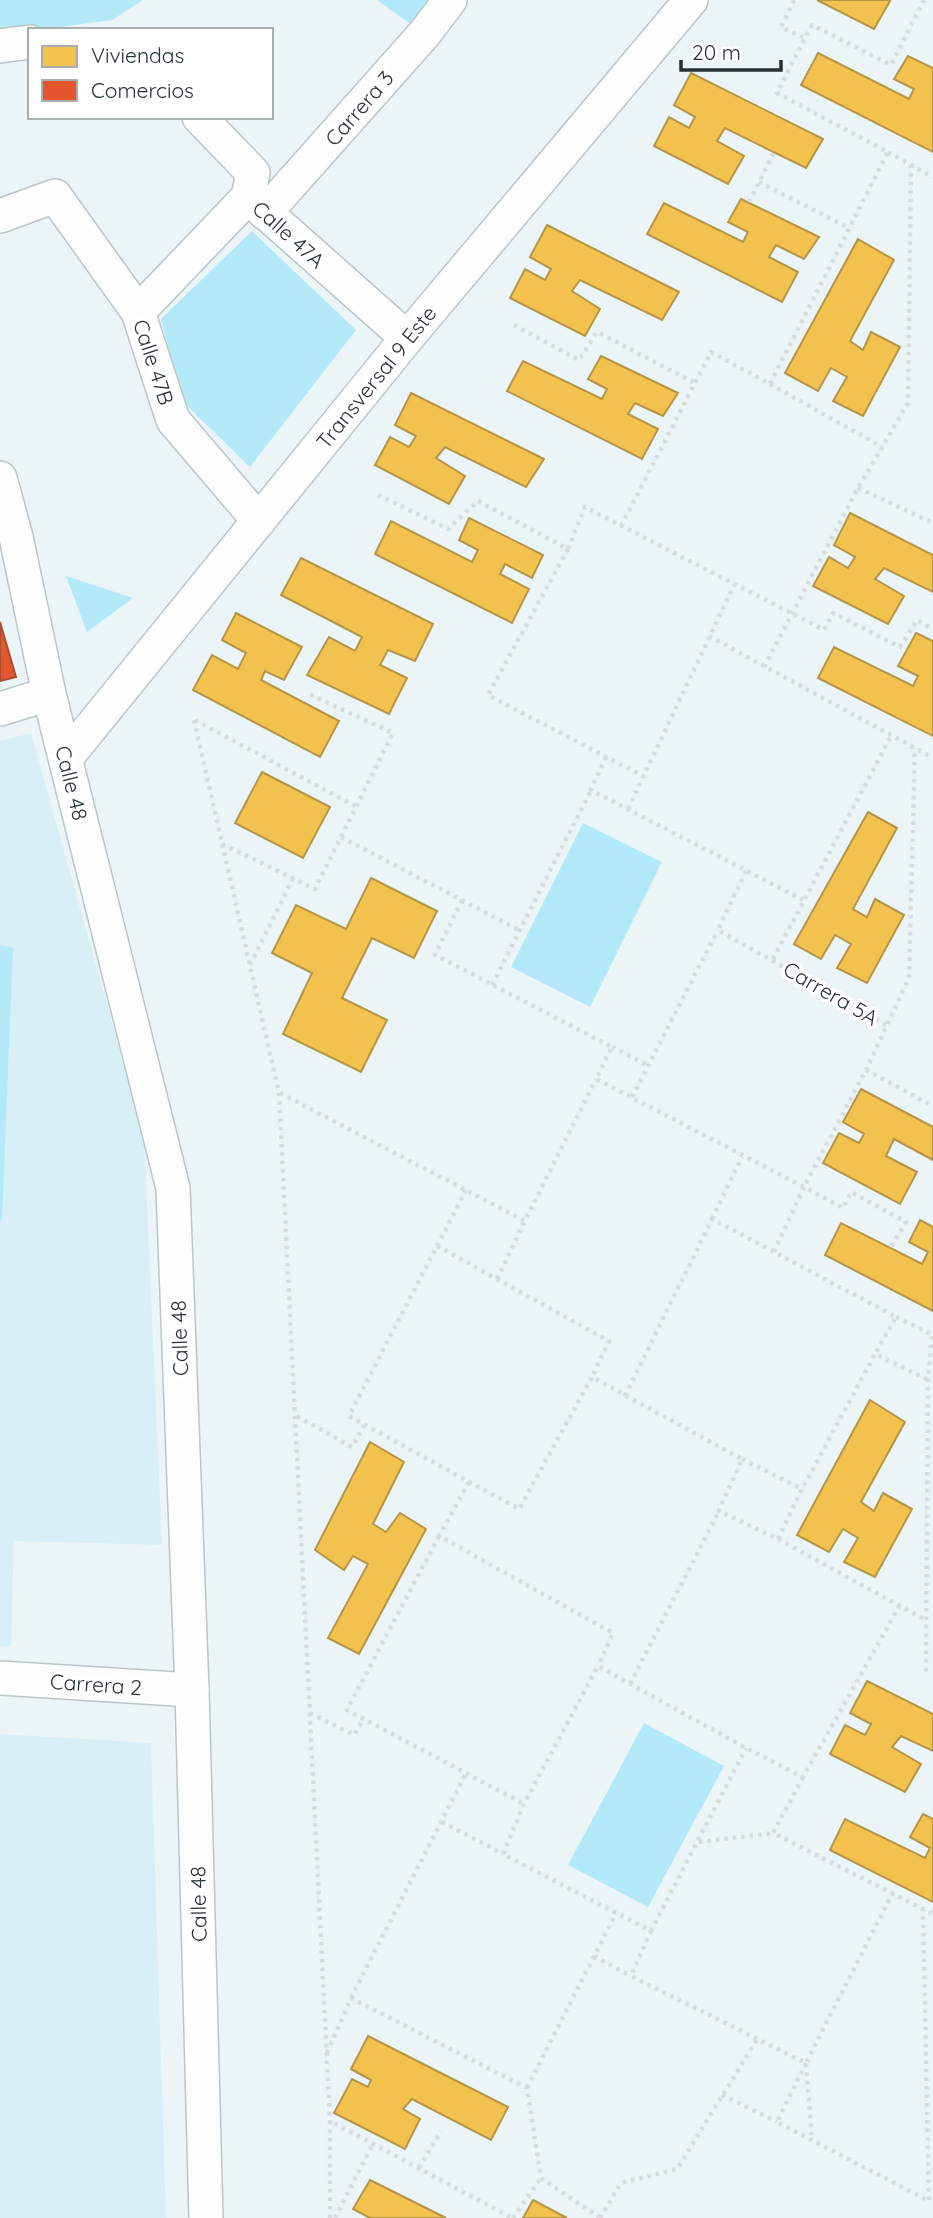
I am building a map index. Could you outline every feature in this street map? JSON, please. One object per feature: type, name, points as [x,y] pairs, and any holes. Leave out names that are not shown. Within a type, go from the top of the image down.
[{"type":"street","name":"Carrera 3","points":[[138,312],[257,205],[425,33],[450,0]]},
{"type":"street","name":"Transversal 9 Este","points":[[66,758],[407,338],[691,0]]},
{"type":"street","points":[[0,46],[28,42]]},
{"type":"street","name":"Calle 47A","points":[[201,119],[253,173],[257,205],[407,338]]},
{"type":"street","name":"Calle 47B","points":[[0,216],[55,196],[138,312],[173,420],[259,522]]},
{"type":"street","name":"Calle 48","points":[[0,478],[16,537],[49,694],[173,1188],[192,1689],[206,2218]]},
{"type":"street","points":[[0,709],[49,694]]},
{"type":"street","name":"Carrera 2","points":[[0,1678],[192,1689]]},
{"type":"path","points":[[794,0],[781,27],[805,38]]},
{"type":"path","points":[[924,0],[891,65],[812,25],[777,93],[933,177]]},
{"type":"path","points":[[749,202],[774,152]]},
{"type":"path","points":[[770,384],[888,152]]},
{"type":"path","points":[[764,667],[858,488],[908,403],[911,165]]},
{"type":"path","points":[[759,182],[849,228]]},
{"type":"path","points":[[514,325],[579,360],[597,332],[695,383]]},
{"type":"path","points":[[621,526],[711,352],[882,447]]},
{"type":"path","points":[[858,488],[933,523]]},
{"type":"path","points":[[377,495],[448,529],[478,501],[568,549]]},
{"type":"path","points":[[643,776],[488,695],[568,549],[585,507],[824,630],[833,612],[901,647],[918,620],[933,629]]},
{"type":"path","points":[[628,809],[734,585]]},
{"type":"path","points":[[709,636],[933,758]]},
{"type":"path","points":[[222,844],[315,889],[393,733],[309,694]]},
{"type":"path","points":[[333,2218],[297,1416],[279,1093],[194,720],[356,807]]},
{"type":"path","points":[[773,959],[891,736]]},
{"type":"path","points":[[774,1252],[804,1187],[888,1026],[909,978],[915,748]]},
{"type":"path","points":[[492,985],[606,757]]},
{"type":"path","points":[[591,790],[803,900]]},
{"type":"path","points":[[341,837],[519,930]]},
{"type":"path","points":[[632,1097],[746,871]]},
{"type":"path","points":[[249,967],[293,878]]},
{"type":"path","points":[[462,900],[435,955],[647,1065]]},
{"type":"path","name":"Carrera 5A","points":[[718,930],[888,1026]]},
{"type":"path","points":[[497,1279],[612,1047]]},
{"type":"path","points":[[866,1070],[933,1106]]},
{"type":"path","points":[[596,1079],[843,1208],[850,1192],[906,1222],[890,1248]]},
{"type":"path","points":[[279,1093],[525,1221]]},
{"type":"path","points":[[625,1396],[742,1156]]},
{"type":"path","points":[[437,1247],[609,1341],[519,1509],[349,1416],[466,1190]]},
{"type":"path","points":[[712,1219],[932,1335],[928,1380],[926,1671]]},
{"type":"path","points":[[778,1539],[802,1489],[896,1317]]},
{"type":"path","points":[[875,1354],[928,1380]]},
{"type":"path","points":[[592,1377],[802,1489]]},
{"type":"path","points":[[297,1416],[352,1447],[365,1424]]},
{"type":"path","points":[[631,1684],[719,1511],[742,1459]]},
{"type":"path","points":[[469,1482],[347,1710],[524,1804]]},
{"type":"path","points":[[719,1511],[778,1539],[926,1620]]},
{"type":"path","points":[[439,1536],[613,1633],[524,1804],[503,1854]]},
{"type":"path","points":[[773,1833],[900,1605]]},
{"type":"path","points":[[598,1665],[803,1777]]},
{"type":"path","points":[[310,1713],[354,1735],[363,1719]]},
{"type":"path","points":[[631,1976],[651,1931],[746,1748]]},
{"type":"path","points":[[327,2054],[351,1998],[466,1773]]},
{"type":"path","points":[[442,1822],[651,1931]]},
{"type":"path","points":[[699,1842],[773,1833],[933,1914]]},
{"type":"path","points":[[777,2122],[893,1892]]},
{"type":"path","points":[[722,2095],[931,2202],[923,1910]]},
{"type":"path","points":[[330,2121],[512,2218],[541,2178],[527,2088],[615,1913]]},
{"type":"path","points":[[594,1956],[806,2063]]},
{"type":"path","points":[[351,1998],[527,2088]]},
{"type":"path","points":[[541,2178],[599,2217],[621,2183],[677,2169],[758,2038]]},
{"type":"path","points":[[806,2063],[812,2140]]},
{"type":"path","points":[[419,2168],[441,2131]]},
{"type":"path","points":[[333,2218],[373,2144]]},
{"type":"shaded area","points":[[0,0],[143,0],[112,20],[52,28],[28,28],[28,31],[0,35]]},
{"type":"shaded area","points":[[377,0],[445,0],[420,31]]},
{"type":"shaded area","points":[[252,231],[356,330],[250,467],[182,401],[161,319]]},
{"type":"shaded area","points":[[66,576],[133,598],[87,632]]},
{"type":"shaded area","points":[[31,733],[144,1137],[162,1545],[14,1541],[11,1647],[0,1646],[0,741]]},
{"type":"shaded area","points":[[583,823],[662,862],[590,1007],[511,967]]},
{"type":"shaded area","points":[[0,945],[13,948],[2,1220],[0,1220]]},
{"type":"shaded area","points":[[644,1723],[724,1766],[648,1907],[568,1865]]},
{"type":"shaded area","points":[[0,1734],[151,1743],[166,2218],[0,2218]]},
{"type":"building: Viviendas","points":[[817,0],[888,0],[890,1],[874,29]]},
{"type":"building: Viviendas","points":[[818,53],[909,99],[914,89],[894,79],[908,56],[933,68],[933,152],[801,85]]},
{"type":"building: Viviendas","points":[[691,73],[823,139],[806,168],[725,128],[717,141],[744,156],[728,184],[654,146],[669,117],[689,128],[695,117],[674,105]]},
{"type":"building: Viviendas","points":[[741,199],[819,237],[804,259],[776,245],[769,257],[798,272],[782,302],[647,234],[664,203],[743,242],[748,232],[728,222]]},
{"type":"building: Viviendas","points":[[547,225],[679,292],[662,320],[580,280],[572,291],[600,309],[585,336],[510,298],[525,269],[545,280],[551,269],[530,257]]},
{"type":"building: Viviendas","points":[[858,239],[894,260],[850,341],[863,350],[871,332],[900,347],[863,416],[833,401],[847,377],[831,368],[818,391],[785,373]]},
{"type":"building: Viviendas","points":[[601,356],[678,393],[663,416],[635,403],[628,414],[658,429],[642,459],[507,391],[523,361],[602,399],[607,389],[588,379]]},
{"type":"building: Viviendas","points":[[411,393],[544,459],[526,487],[445,447],[436,458],[465,476],[449,504],[375,465],[390,437],[409,447],[416,436],[395,425]]},
{"type":"building: Viviendas","points":[[850,513],[933,555],[933,592],[884,568],[875,579],[904,596],[888,624],[813,586],[829,557],[848,568],[855,557],[834,545]]},
{"type":"building: Viviendas","points":[[469,518],[543,555],[532,578],[505,564],[500,574],[529,589],[512,623],[375,554],[391,521],[472,562],[478,550],[459,540]]},
{"type":"building: Viviendas","points":[[301,558],[433,624],[415,661],[388,650],[380,665],[407,678],[389,714],[307,675],[329,637],[355,651],[362,637],[281,595]]},
{"type":"building: Viviendas","points":[[236,613],[302,647],[284,680],[265,671],[261,680],[339,721],[320,757],[193,690],[212,655],[238,669],[246,653],[222,640]]},
{"type":"building: Viviendas","points":[[916,633],[933,641],[933,736],[818,678],[834,647],[913,686],[918,676],[898,666]]},
{"type":"building: Viviendas","points":[[262,772],[330,807],[303,858],[235,823]]},
{"type":"building: Viviendas","points":[[868,812],[897,828],[853,909],[867,917],[875,899],[904,915],[867,983],[837,968],[851,944],[835,935],[821,959],[794,944]]},
{"type":"building: Viviendas","points":[[371,878],[437,911],[414,958],[372,938],[342,998],[387,1020],[361,1072],[283,1034],[312,973],[272,953],[296,905],[346,929]]},
{"type":"building: Viviendas","points":[[861,1089],[933,1127],[933,1160],[894,1139],[886,1156],[917,1172],[900,1204],[823,1163],[839,1133],[859,1143],[864,1134],[843,1122]]},
{"type":"building: Viviendas","points":[[920,1220],[933,1227],[933,1311],[825,1255],[841,1223],[922,1264],[928,1252],[909,1242]]},
{"type":"building: Viviendas","points":[[870,1400],[905,1422],[861,1502],[874,1511],[883,1493],[912,1509],[875,1577],[844,1562],[858,1538],[843,1529],[829,1552],[797,1535]]},
{"type":"building: Viviendas","points":[[370,1442],[404,1462],[373,1524],[386,1532],[400,1513],[426,1529],[359,1654],[328,1638],[368,1564],[353,1556],[344,1570],[315,1550]]},
{"type":"building: Viviendas","points":[[867,1681],[933,1714],[933,1751],[901,1736],[892,1747],[921,1764],[905,1792],[830,1754],[845,1725],[865,1735],[871,1724],[850,1713]]},
{"type":"building: Viviendas","points":[[923,1814],[933,1819],[933,1902],[830,1850],[845,1819],[925,1858],[930,1848],[910,1837]]},
{"type":"building: Viviendas","points":[[368,2036],[508,2107],[491,2140],[412,2099],[403,2109],[420,2119],[405,2149],[334,2113],[352,2079],[368,2087],[371,2080],[351,2069]]},
{"type":"building: Viviendas","points":[[370,2180],[446,2218],[370,2218],[353,2209]]},
{"type":"building: Viviendas","points":[[533,2200],[567,2218],[523,2218]]},
{"type":"building: Comercios","points":[[0,622],[16,677],[0,681]]}]
